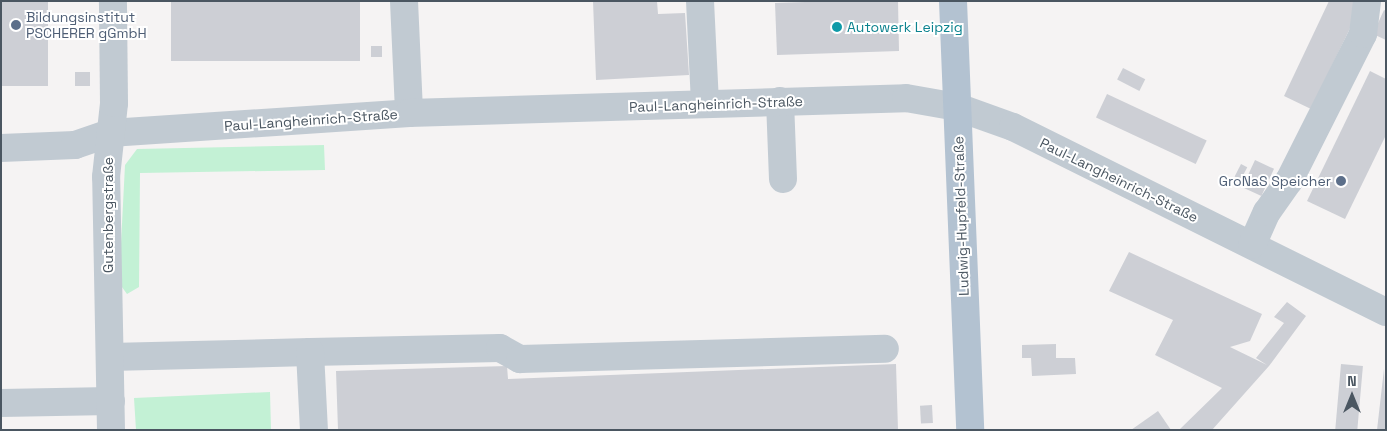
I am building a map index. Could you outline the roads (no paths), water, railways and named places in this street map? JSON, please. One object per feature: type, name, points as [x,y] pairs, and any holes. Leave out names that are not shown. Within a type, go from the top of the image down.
[{"type":"main road","name":"Ludwig-Hupfeld-Straße","points":[[953,1],[970,430]]},
{"type":"street","name":"Gutenbergstraße","points":[[111,430],[106,177],[114,103],[113,1]]},
{"type":"street","points":[[404,1],[409,113]]},
{"type":"street","points":[[700,1],[705,104]]},
{"type":"street","points":[[1252,245],[1267,212],[1289,181],[1363,34],[1367,1]]},
{"type":"street","name":"Paul-Langheinrich-Straße","points":[[1,148],[75,145],[110,133],[409,113],[906,98],[957,107],[1012,127],[1386,312]]},
{"type":"street","points":[[780,101],[783,179]]},
{"type":"street","points":[[110,357],[500,348],[520,359],[885,349]]},
{"type":"street","points":[[310,352],[314,430]]},
{"type":"street","points":[[1,403],[111,401]]},
{"type":"place","name":"Bildungsinstitut PSCHERER gGmbH","points":[[16,25]]},
{"type":"place","name":"Autowerk Leipzig","points":[[837,27]]},
{"type":"place","name":"GroNaS Speicher","points":[[1341,181]]}]
